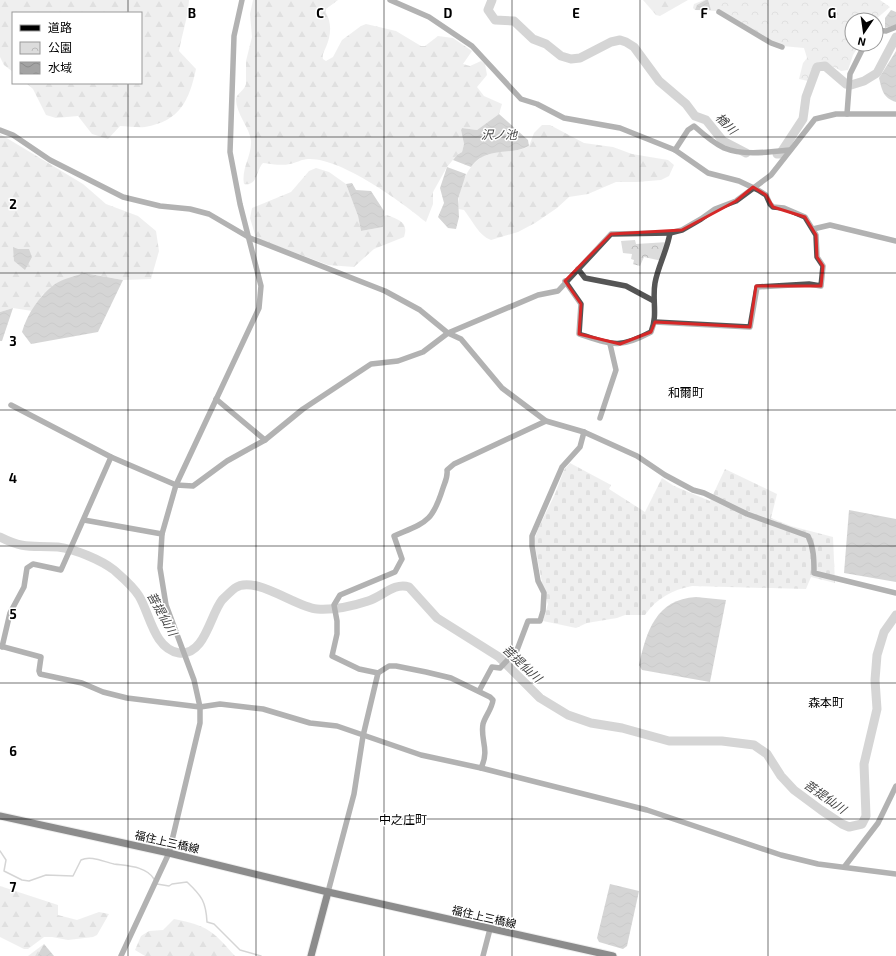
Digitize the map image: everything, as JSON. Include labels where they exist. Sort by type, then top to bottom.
[{"type":"main road","name":"福住上三橋線","points":[[0,816],[169,853],[328,892],[613,956]]},
{"type":"main road","points":[[311,956],[328,892]]},
{"type":"street","points":[[121,956],[169,853],[200,723],[200,707],[194,680],[166,605],[160,568],[162,534],[176,485],[259,308],[261,286],[250,238],[240,204],[230,152],[234,36],[242,0]]},
{"type":"street","points":[[390,0],[429,17],[472,46],[521,99],[537,104],[564,118],[620,128],[675,150],[708,173],[738,181],[766,195],[773,207],[784,208],[805,216],[813,228],[816,235],[817,257],[823,266],[821,286],[809,284],[757,287],[750,328],[655,322]]},
{"type":"street","points":[[719,12],[771,43],[782,47]]},
{"type":"street","points":[[884,31],[896,27]]},
{"type":"street","points":[[847,114],[850,74],[861,52]]},
{"type":"street","points":[[11,405],[111,457],[176,485],[193,486],[227,461],[265,440],[303,409],[371,364],[398,361],[423,352],[448,332],[538,295],[558,291],[565,281],[611,234],[670,232],[682,230],[715,209],[736,200],[771,175],[816,119],[825,115],[896,114]]},
{"type":"street","points":[[675,150],[688,130],[694,126],[711,140],[726,148],[751,152],[790,150]]},
{"type":"street","points":[[0,130],[13,135],[50,160],[123,197],[160,206],[190,209],[209,214],[250,238],[385,291],[420,310],[448,332],[461,338],[502,388],[546,421],[584,432],[637,456],[665,475],[693,490],[704,493],[747,514],[808,536],[812,544],[814,555],[814,573],[896,593]]},
{"type":"street","points":[[813,228],[830,225],[896,241]]},
{"type":"street","points":[[565,281],[581,304],[579,334],[610,344],[620,344],[635,340],[651,332],[655,322],[656,312],[654,301],[656,282],[667,250],[670,232]]},
{"type":"street","points":[[578,269],[585,278],[626,286],[654,301]]},
{"type":"street","points":[[600,418],[616,370],[610,344]]},
{"type":"street","points":[[216,399],[265,440]]},
{"type":"street","points":[[378,673],[360,669],[332,656],[337,634],[337,621],[334,605],[340,595],[395,572],[402,559],[394,536],[428,521],[439,502],[448,477],[447,470],[454,464],[546,421]]},
{"type":"street","points":[[479,691],[492,667],[500,668],[514,655],[528,621],[540,621],[543,611],[544,593],[538,581],[532,546],[532,536],[562,467],[580,447],[584,432]]},
{"type":"street","points":[[111,457],[61,570],[33,564],[27,568],[24,587],[10,613],[1,646],[41,657],[39,672],[42,675],[82,683],[103,692],[127,698],[200,707],[220,704],[263,710],[310,723],[337,726],[359,732],[363,736],[421,755],[481,768],[647,810],[781,855],[818,864],[844,866],[896,874]]},
{"type":"street","points":[[84,520],[162,534]]},
{"type":"street","points":[[328,892],[354,794],[363,736],[378,673],[389,666],[396,666],[451,678],[479,691],[493,700],[484,724],[486,754],[481,768]]},
{"type":"street","points":[[844,866],[856,854],[878,823],[896,786]]},
{"type":"street","points":[[483,956],[490,929]]},
{"type":"highlighted area","points":[[753,187],[766,195],[773,207],[805,217],[816,235],[817,257],[823,266],[821,286],[756,286],[750,327],[655,322],[651,332],[620,344],[579,334],[581,304],[565,281],[611,234],[682,230],[736,201]]},
{"type":"green space","points":[[0,0],[189,0],[179,51],[196,69],[186,100],[181,108],[167,120],[145,127],[120,126],[108,139],[92,134],[78,116],[56,118],[46,115],[33,89],[27,84],[142,84],[142,12],[12,12],[12,71],[4,65],[0,57]]},
{"type":"green space","points":[[253,0],[338,0],[326,9],[330,30],[328,43],[323,53],[323,59],[326,61],[333,57],[342,40],[366,24],[396,31],[421,46],[425,46],[438,36],[453,38],[472,51],[463,64],[470,66],[481,61],[485,64],[487,75],[477,87],[484,96],[502,104],[499,114],[477,130],[462,128],[461,130],[464,144],[462,152],[457,155],[447,167],[433,192],[433,204],[426,222],[402,203],[370,182],[337,165],[321,160],[306,159],[283,165],[263,163],[252,183],[244,184],[243,178],[250,152],[251,141],[238,110],[236,99],[246,84],[246,61],[252,37],[250,14]]},
{"type":"green space","points":[[643,0],[688,0],[660,16],[656,15]]},
{"type":"green space","points":[[704,0],[880,0],[890,7],[884,12],[844,12],[844,52],[855,52],[848,70],[841,71],[825,62],[813,67],[808,81],[799,79],[803,63],[807,58],[804,48],[782,46],[768,40],[717,11],[695,10],[693,8],[694,4]]},
{"type":"green space","points":[[542,125],[550,125],[584,143],[613,147],[632,154],[668,160],[674,165],[669,176],[661,180],[616,182],[588,194],[569,197],[557,208],[535,223],[518,232],[491,240],[479,231],[464,210],[458,209],[460,191],[466,174],[477,160],[485,155],[493,152],[516,150],[529,146],[534,133]]},
{"type":"green space","points":[[0,134],[83,184],[106,204],[138,216],[156,231],[159,251],[151,279],[123,280],[84,273],[43,294],[32,311],[13,308],[0,312]]},
{"type":"green space","points":[[316,168],[329,172],[346,184],[358,216],[361,231],[383,227],[384,216],[387,215],[402,222],[405,228],[404,237],[374,249],[354,267],[328,265],[256,238],[250,218],[252,208],[291,192],[309,171]]},
{"type":"green space","points":[[635,240],[636,244],[668,242],[662,261],[644,257],[640,266],[633,264],[634,260],[631,259],[632,254],[623,253],[621,241]]},
{"type":"green space","points":[[570,463],[611,485],[609,489],[645,512],[662,478],[674,486],[710,501],[725,469],[777,494],[771,518],[791,526],[833,537],[835,583],[811,577],[806,589],[692,586],[672,592],[660,599],[645,615],[625,615],[617,618],[587,623],[576,628],[543,621],[548,604],[544,593],[534,541],[564,470]]},
{"type":"green space","points":[[0,886],[58,905],[58,915],[77,920],[99,912],[109,914],[97,935],[93,937],[68,940],[44,937],[28,949],[24,949],[0,937]]},
{"type":"green space","points":[[174,919],[195,924],[209,930],[221,940],[235,956],[145,956],[135,950],[141,936],[149,931],[163,930]]},
{"type":"green space","points":[[44,944],[37,956],[28,956]]},
{"type":"water","points":[[708,0],[711,10],[695,10],[697,5]]},
{"type":"water","points":[[891,10],[896,12],[896,25],[885,28],[885,18]]},
{"type":"water","points":[[896,51],[896,102],[886,96],[882,90],[879,78]]},
{"type":"water","name":"沢ノ池","points":[[499,114],[528,140],[529,146],[514,151],[498,152],[484,156],[477,160],[471,167],[453,160],[462,152],[464,144],[461,130],[462,128],[477,130]]},
{"type":"water","points":[[447,167],[466,174],[458,199],[459,217],[456,229],[448,228],[438,217],[444,203],[440,188]]},
{"type":"water","points":[[352,183],[356,190],[371,191],[384,211],[383,227],[361,231],[358,216],[346,184]]},
{"type":"water","points":[[13,247],[18,249],[29,249],[32,257],[25,270],[14,261]]},
{"type":"water","points":[[84,273],[123,280],[98,332],[31,344],[22,332],[27,318],[39,299],[55,284]]},
{"type":"water","points":[[13,308],[2,341],[0,341],[0,312]]},
{"type":"water","points":[[849,510],[896,519],[896,582],[844,573]]},
{"type":"water","points":[[696,597],[726,600],[710,682],[642,670],[639,665],[645,641],[655,619],[671,604],[682,599]]},
{"type":"water","points":[[610,884],[639,891],[627,946],[623,949],[599,942],[597,938]]},
{"type":"water","points":[[44,944],[54,956],[37,956]]},
{"type":"waterway","name":"楢川","points":[[492,0],[488,10],[495,20],[514,21],[533,39],[546,44],[561,56],[571,59],[580,58],[611,42],[620,40],[626,42],[634,47],[659,81],[686,104],[695,116],[706,120],[723,141],[746,153]]},
{"type":"waterway","name":"楢川","points":[[777,154],[780,154],[803,119],[806,97],[817,67],[825,66],[846,84],[851,85],[864,81],[877,73],[896,37]]},
{"type":"waterway","name":"菩提仙川","points":[[0,537],[16,544],[58,547],[72,550],[109,566],[137,592],[158,638],[164,645],[179,653],[188,652],[201,642],[222,600],[235,588],[243,585],[253,585],[264,588],[298,603],[317,609],[336,608],[356,604],[373,599],[393,588],[404,586],[409,587],[437,618],[499,657],[540,698],[568,715],[591,723],[622,728],[669,741],[722,741],[754,745],[767,754],[781,776],[794,790],[821,810],[849,827],[862,824],[866,816],[864,764],[877,709],[875,680],[877,655],[884,632],[896,615]]},
{"type":"waterway","points":[[0,851],[6,860],[4,871],[22,880],[29,881],[46,875],[73,876],[81,860],[89,858],[141,869],[146,871],[154,879]]},
{"type":"waterway","points":[[157,884],[169,886],[172,884],[187,882],[200,896],[206,909],[207,922],[214,924],[240,950],[261,956]]},
{"type":"district","name":"和爾町","points":[[686,393]]},
{"type":"district","name":"森本町","points":[[826,703]]},
{"type":"district","name":"中之庄町","points":[[403,820]]}]
